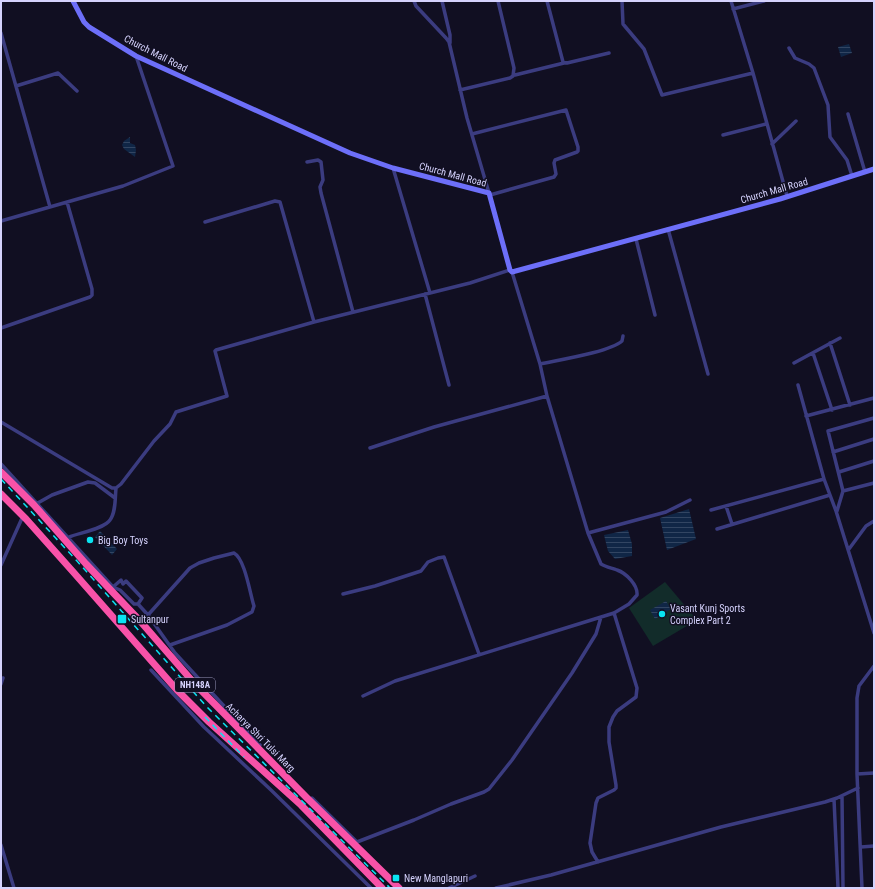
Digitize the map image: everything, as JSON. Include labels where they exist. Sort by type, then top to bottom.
[{"type":"highway","name":"Acharya Shri Tulsi Marg","points":[[1,472],[36,504],[86,564],[141,622],[194,684],[399,888]]},
{"type":"highway","name":"NH148A","points":[[1,494],[75,574],[177,690],[209,722],[301,805],[382,888]]},
{"type":"highway","points":[[75,574],[86,564]]},
{"type":"street","name":"Church Mall Road","points":[[73,1],[82,18],[89,27],[136,56],[350,153],[393,168],[489,194],[511,271],[636,239],[787,196],[874,169]]},
{"type":"street","points":[[414,1],[416,6],[446,38],[450,45]]},
{"type":"street","points":[[442,1],[460,90],[472,134],[489,194],[554,176],[556,174],[554,163],[555,160],[578,151],[566,110],[472,134]]},
{"type":"street","points":[[460,90],[513,76],[514,68],[498,1]]},
{"type":"street","points":[[547,1],[564,63]]},
{"type":"street","points":[[622,1],[623,24],[644,49],[662,95],[753,73]]},
{"type":"street","points":[[731,1],[753,73],[787,196]]},
{"type":"street","points":[[733,8],[764,1]]},
{"type":"street","points":[[1,33],[50,207]]},
{"type":"street","points":[[789,48],[796,58],[809,64],[816,72],[828,105],[830,137],[847,160],[852,176]]},
{"type":"street","points":[[515,75],[609,53]]},
{"type":"street","points":[[1,221],[123,186],[173,166],[136,56]]},
{"type":"street","points":[[16,86],[58,73],[77,90]]},
{"type":"street","points":[[848,114],[865,172]]},
{"type":"street","points":[[772,144],[796,121]]},
{"type":"street","points":[[723,135],[766,124]]},
{"type":"street","points":[[307,162],[318,160],[321,162],[324,180],[320,187],[321,193],[353,312]]},
{"type":"street","points":[[393,168],[430,293]]},
{"type":"street","points":[[205,222],[276,201],[280,202],[314,322]]},
{"type":"street","points":[[1,328],[92,295],[92,289],[67,202]]},
{"type":"street","points":[[668,230],[708,374]]},
{"type":"street","points":[[636,239],[655,315]]},
{"type":"street","points":[[69,537],[99,527],[108,522],[112,516],[116,488],[121,484],[154,441],[170,424],[176,412],[227,396],[215,350],[314,322],[470,283],[511,271],[540,364],[547,396],[588,533],[602,564],[626,575],[637,589],[637,595],[632,601],[614,613],[388,683],[363,696]]},
{"type":"street","points":[[426,294],[449,385]]},
{"type":"street","points":[[540,364],[590,354],[622,342],[623,336]]},
{"type":"street","points":[[794,363],[840,338]]},
{"type":"street","points":[[830,343],[850,405]]},
{"type":"street","points":[[813,353],[832,410]]},
{"type":"street","points":[[798,385],[824,479],[836,511],[873,625],[874,633]]},
{"type":"street","points":[[370,448],[434,427],[547,396]]},
{"type":"street","points":[[806,416],[874,398]]},
{"type":"street","points":[[836,511],[843,491],[828,430],[874,418]]},
{"type":"street","points":[[1,422],[112,488],[116,488]]},
{"type":"street","points":[[833,452],[874,439]]},
{"type":"street","points":[[839,472],[874,461]]},
{"type":"street","points":[[1,464],[113,587],[120,590],[134,604],[138,604],[148,614],[170,645],[200,681],[289,776],[344,828],[403,888]]},
{"type":"street","points":[[711,510],[824,479]]},
{"type":"street","points":[[36,504],[52,495],[88,482],[95,483],[115,498]]},
{"type":"street","points":[[843,491],[874,483]]},
{"type":"street","points":[[717,529],[830,495]]},
{"type":"street","points":[[588,533],[666,512],[690,500]]},
{"type":"street","points":[[726,506],[732,524]]},
{"type":"street","points":[[1,565],[22,516]]},
{"type":"street","points":[[848,549],[866,526],[874,521]]},
{"type":"street","points":[[148,614],[192,566],[227,554],[234,553],[238,557],[244,570],[254,606],[252,612],[227,625],[170,645]]},
{"type":"street","points":[[344,594],[375,586],[421,571],[428,562],[444,557],[479,654]]},
{"type":"street","points":[[113,587],[121,580],[123,584],[126,581],[142,598],[138,604]]},
{"type":"street","points":[[598,862],[592,852],[590,843],[596,803],[598,798],[614,790],[616,785],[609,742],[609,727],[615,714],[622,707],[635,699],[637,694],[637,688],[614,613]]},
{"type":"street","points":[[357,842],[489,789],[512,760],[572,673],[596,634],[601,617]]},
{"type":"street","points":[[862,888],[857,774],[856,707],[857,690],[861,681],[874,666]]},
{"type":"street","points":[[151,670],[204,727],[371,888]]},
{"type":"street","points":[[1,684],[3,678]]},
{"type":"street","points":[[857,774],[874,773]]},
{"type":"street","points":[[496,888],[598,862],[721,827],[834,799],[858,788]]},
{"type":"street","points":[[842,796],[843,888]]},
{"type":"street","points":[[834,799],[838,888]]},
{"type":"street","points":[[1,846],[14,888]]},
{"type":"street","points":[[861,847],[874,846]]},
{"type":"street","points":[[449,888],[475,876]]},
{"type":"green space","name":"Vasant Kunj Sports Complex Part 2","points":[[665,582],[697,620],[653,646],[629,608]]},
{"type":"water","points":[[849,44],[852,53],[841,57],[838,47]]},
{"type":"water","points":[[130,137],[130,143],[135,145],[135,157],[124,149],[122,145],[124,141]]},
{"type":"water","points":[[689,509],[696,539],[667,550],[660,518]]},
{"type":"water","points":[[628,530],[632,544],[632,556],[615,559],[608,551],[604,535]]},
{"type":"water","points":[[100,531],[117,549],[112,555],[95,537]]},
{"type":"water","points":[[666,601],[671,609],[655,619],[650,610]]},
{"type":"railway","points":[[1,479],[77,561],[206,706],[390,888]]},
{"type":"railway","points":[[205,717],[244,757]]},
{"type":"place","name":"Big Boy Toys","points":[[90,540]]},
{"type":"place","name":"Vasant Kunj Sports Complex Part 2","points":[[662,614]]},
{"type":"place","name":"Sultanpur","points":[[122,619]]},
{"type":"place","name":"New Manglapuri","points":[[396,878]]}]
